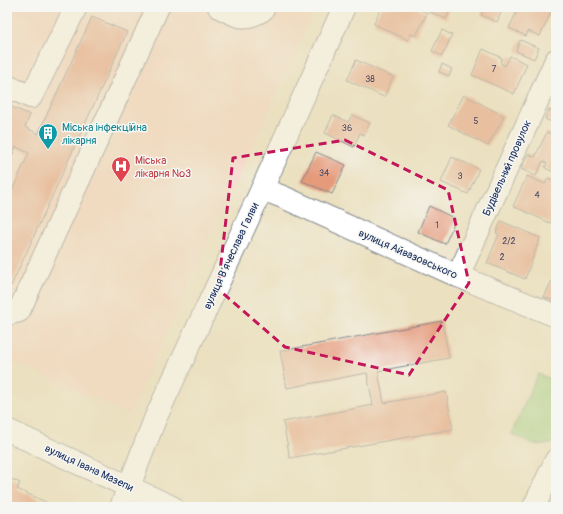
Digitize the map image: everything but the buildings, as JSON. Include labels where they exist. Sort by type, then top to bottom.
[{"type":"street","points":[[7,86],[30,97],[76,7]]},
{"type":"street","points":[[7,314],[19,311],[158,7]]},
{"type":"street","points":[[219,7],[238,16],[249,17],[263,10],[264,7]]},
{"type":"street","name":"вулиця Вʼячеслава Галви","points":[[121,507],[155,419],[262,189],[344,7]]},
{"type":"street","name":"Будівельний провулок","points":[[458,276],[556,60]]},
{"type":"street","name":"вулиця Айвазовського","points":[[262,189],[283,197],[458,276],[556,316]]},
{"type":"street","name":"вулиця Івана Мазепи","points":[[7,430],[172,507]]},
{"type":"street","points":[[534,507],[556,460]]},
{"type":"highlighted area","points":[[345,140],[448,190],[469,283],[409,375],[285,347],[218,289],[233,158]]},
{"type":"shaded area","name":"Міська лікарня №3","points":[[7,7],[316,7],[129,414],[7,359]]},
{"type":"green space","points":[[538,374],[556,381],[556,441],[544,445],[534,444],[511,434]]},
{"type":"place","name":"Міська інфекційна лікарня","points":[[48,150]]},
{"type":"place","name":"Міська лікарня №3","points":[[121,183]]}]
